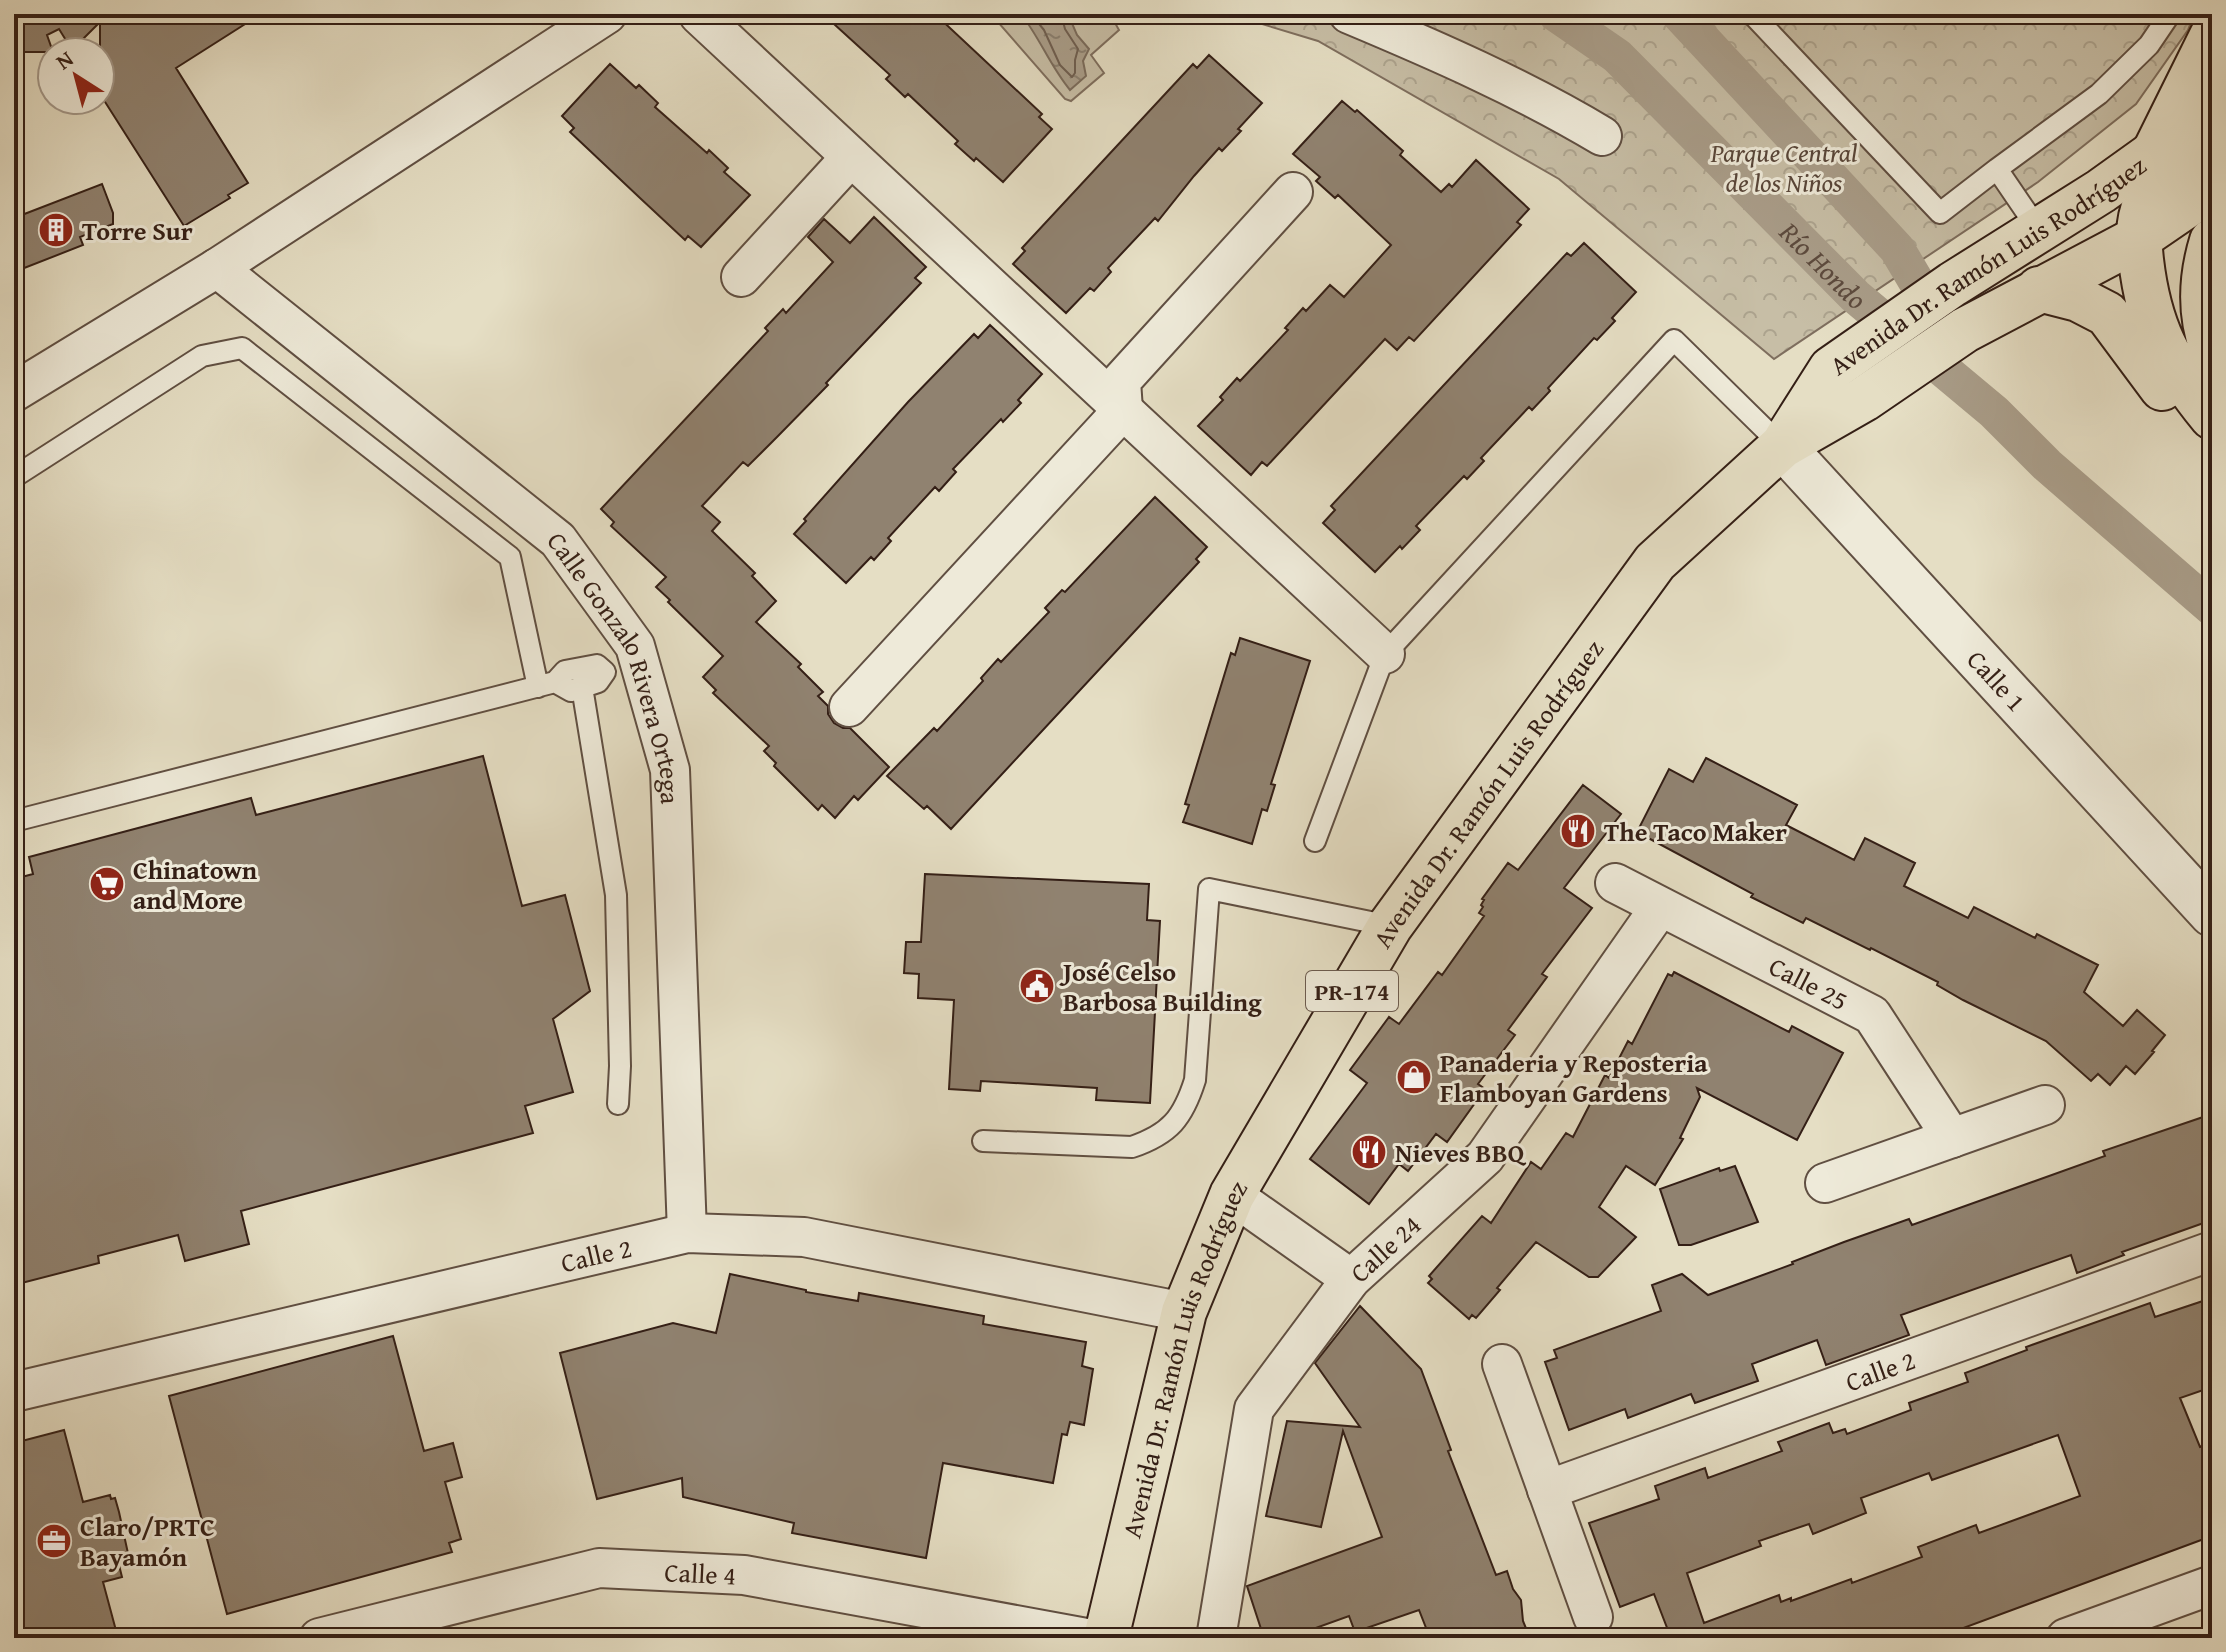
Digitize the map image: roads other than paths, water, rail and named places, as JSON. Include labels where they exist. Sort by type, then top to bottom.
[{"type":"main road","points":[[2154,153],[2212,36]]},
{"type":"main road","name":"Avenida Dr. Ramón Luis Rodríguez","points":[[1782,446],[1831,369],[2154,153],[2212,102]]},
{"type":"main road","points":[[2212,148],[2145,205],[2140,216],[2139,238],[2150,314],[2165,351],[2212,417]]},
{"type":"main road","name":"Avenida Dr. Ramón Luis Rodríguez","points":[[1106,1638],[1184,1312],[1232,1195],[1390,926],[1655,562],[1782,446],[1864,399],[1965,330],[2139,238],[2212,188]]},
{"type":"main road","points":[[2212,241],[2202,295],[2206,331],[2212,348]]},
{"type":"main road","points":[[2039,289],[2078,299],[2107,314],[2187,419],[2212,444]]},
{"type":"street","points":[[14,392],[217,268],[607,14]]},
{"type":"street","points":[[1349,14],[1492,78],[1602,136]]},
{"type":"street","points":[[699,15],[1385,654]]},
{"type":"street","points":[[741,277],[851,157]]},
{"type":"street","points":[[849,707],[1123,410],[1121,381],[1293,192]]},
{"type":"street","name":"Calle Gonzalo Rivera Ortega","points":[[217,268],[558,540],[635,646],[622,665],[670,770],[687,1233]]},
{"type":"street","name":"Calle 1","points":[[1782,446],[2212,914]]},
{"type":"street","name":"Calle 25","points":[[1615,883],[1872,1015],[1952,1138]]},
{"type":"street","name":"Calle 24","points":[[1216,1638],[1254,1409],[1351,1279],[1485,1157],[1660,907]]},
{"type":"street","points":[[1825,1183],[2045,1105]]},
{"type":"street","points":[[1232,1195],[1351,1279]]},
{"type":"street","name":"Calle 2","points":[[14,1392],[687,1233],[804,1237],[1184,1312]]},
{"type":"street","name":"Calle 2","points":[[1547,1490],[2212,1251]]},
{"type":"street","points":[[1502,1364],[1593,1617]]},
{"type":"street","name":"Calle 4","points":[[319,1638],[599,1568],[744,1575],[1086,1638]]},
{"type":"street","points":[[2066,1638],[2212,1585]]},
{"type":"lane","points":[[1752,14],[1940,213],[2099,94],[2149,45],[2170,14]]},
{"type":"lane","points":[[1997,169],[2030,238]]},
{"type":"lane","points":[[1315,841],[1385,654],[1674,340],[1782,446]]},
{"type":"lane","points":[[14,477],[202,356],[242,348],[510,557],[546,684]]},
{"type":"lane","points":[[14,821],[546,684],[565,671],[597,665],[622,665]]},
{"type":"lane","points":[[546,684],[571,691],[598,682],[622,665]]},
{"type":"lane","points":[[582,687],[616,895],[618,1104]]},
{"type":"lane","points":[[983,1141],[1132,1147],[1155,1139],[1177,1121],[1189,1100],[1195,1080],[1209,889],[1390,926]]},
{"type":"water","points":[[1021,14],[1068,14],[1077,35],[1089,49],[1083,61],[1086,76],[1070,90],[1034,33]]},
{"type":"waterway","name":"Río Hondo","points":[[1556,14],[1617,56],[1855,296],[1994,412],[2047,465],[2212,608]]},
{"type":"waterway","name":"Río Hondo","points":[[1679,14],[1897,249],[1942,325]]},
{"type":"place","name":"Torre Sur","points":[[56,230]]},
{"type":"place","name":"The Taco Maker","points":[[1578,831]]},
{"type":"place","name":"Chinatown and More","points":[[107,884]]},
{"type":"place","name":"José Celso Barbosa Building","points":[[1037,986]]},
{"type":"place","name":"Panaderia y Reposteria Flamboyan Gardens","points":[[1414,1077]]},
{"type":"place","name":"Nieves BBQ","points":[[1369,1152]]},
{"type":"place","name":"Claro/PRTC Bayamón","points":[[54,1541]]},
{"type":"park label","name":"Parque Central de los Niños","points":[[1784,167]]}]
